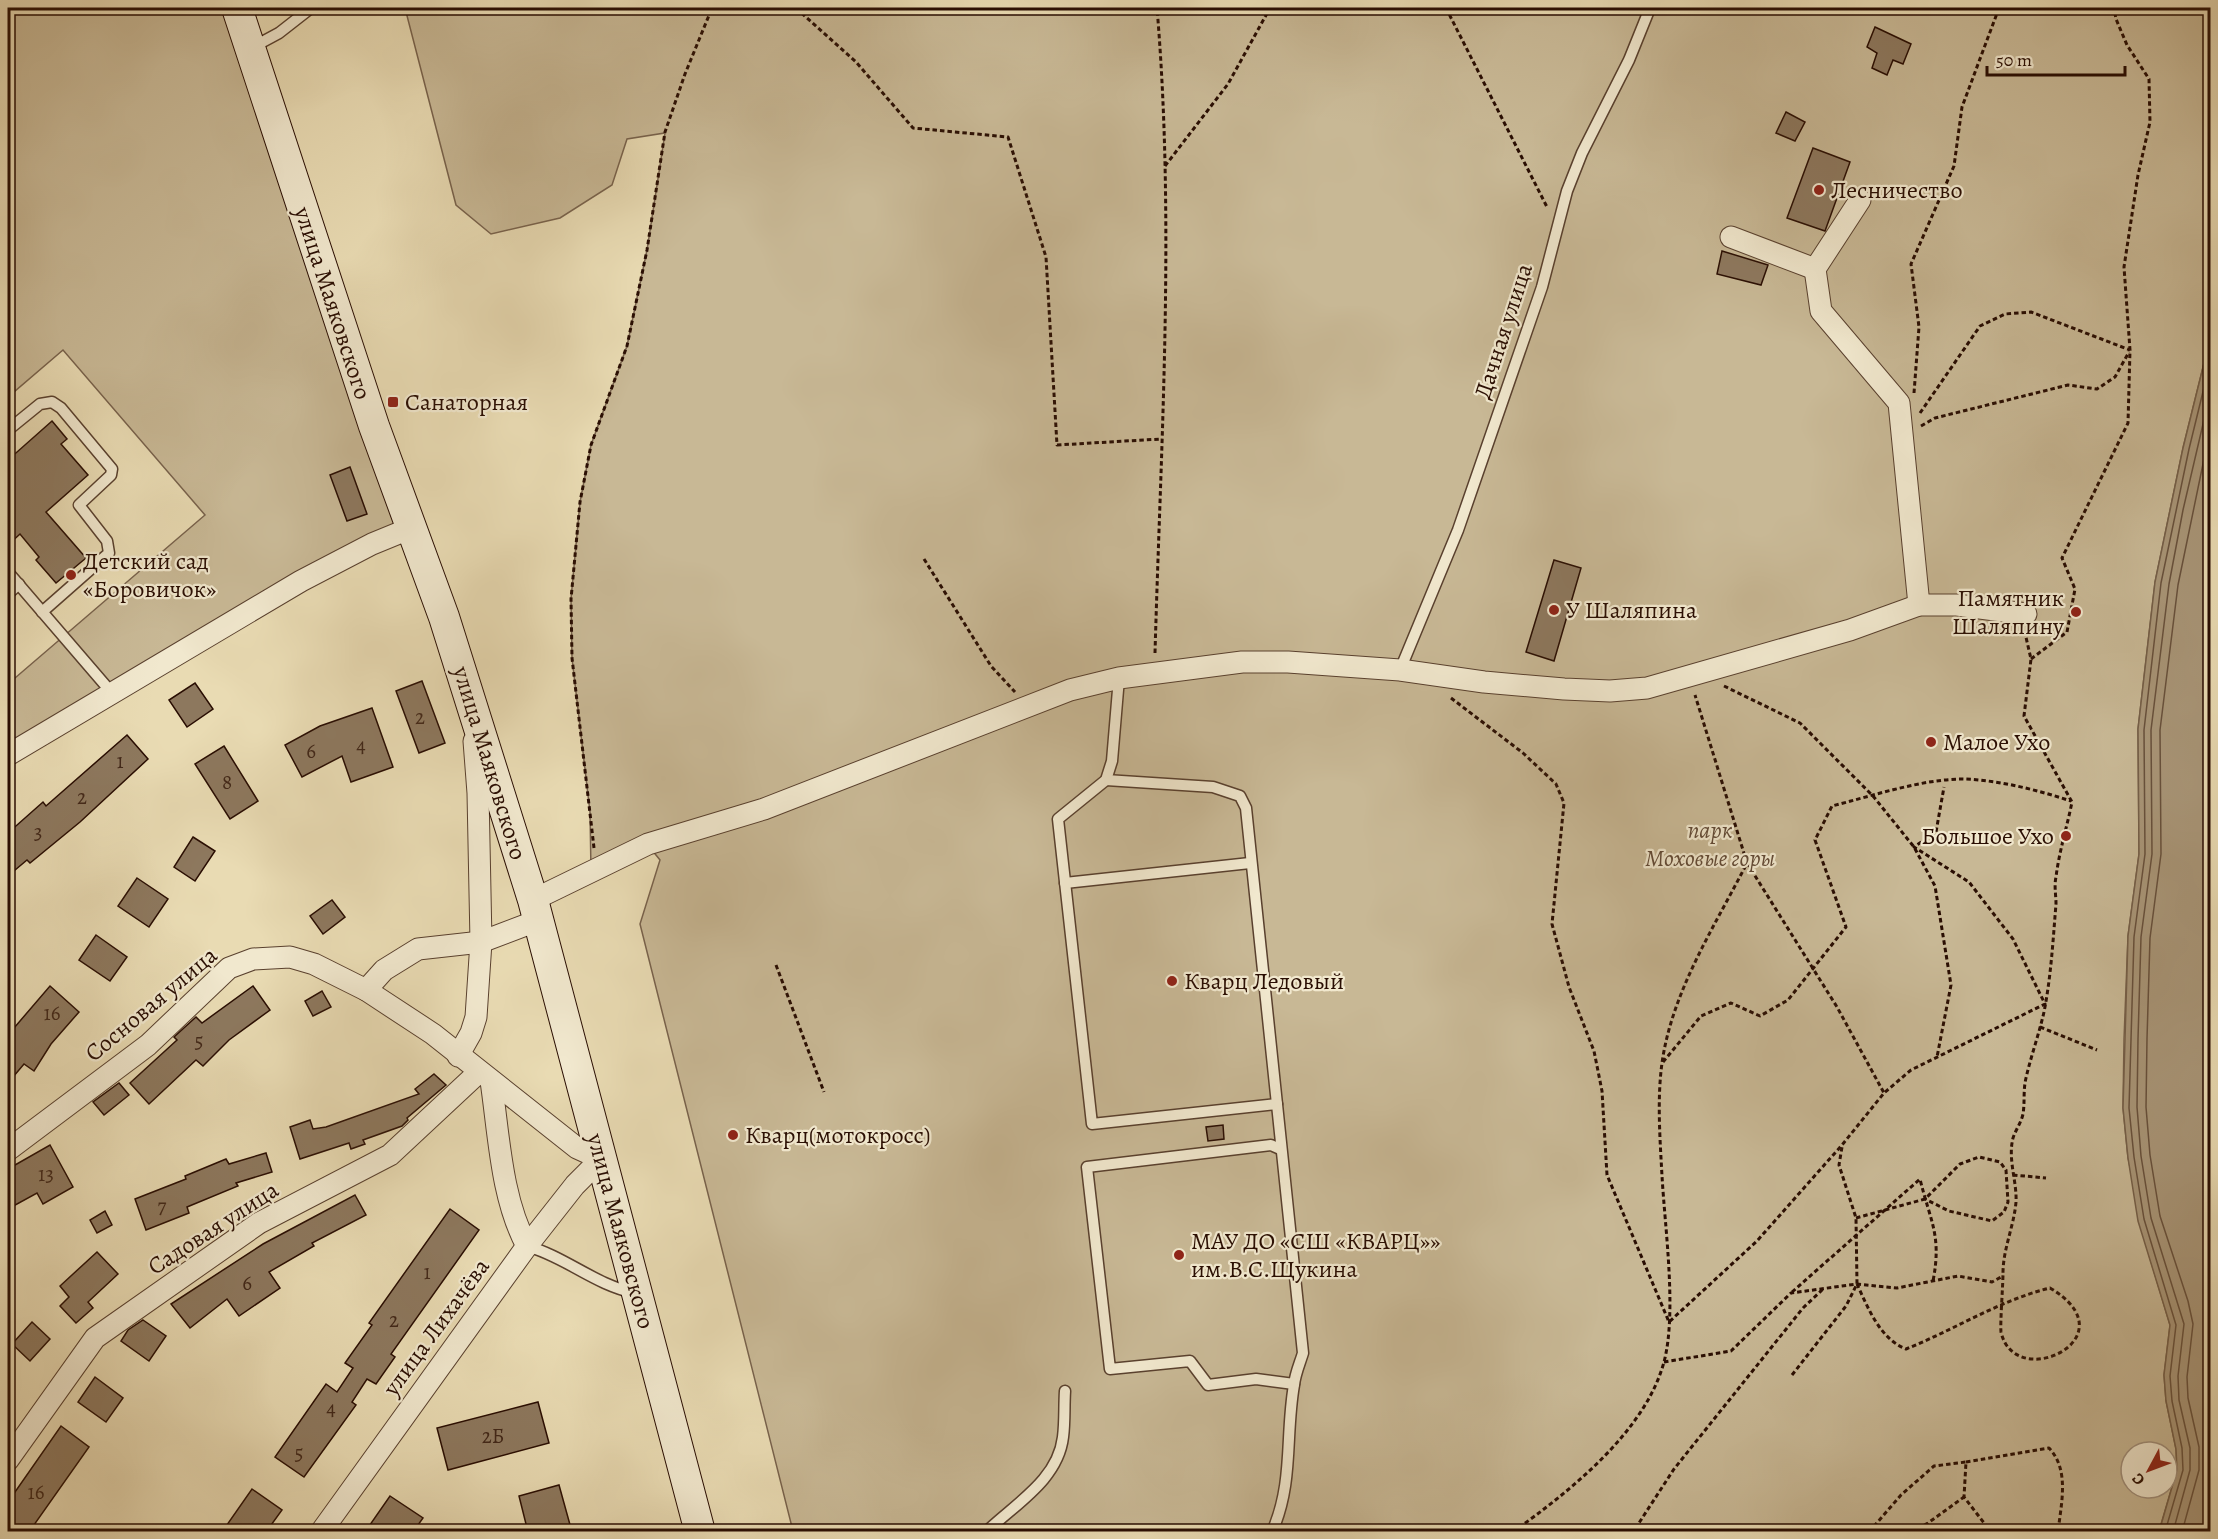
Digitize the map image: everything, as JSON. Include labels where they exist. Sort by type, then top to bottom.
[{"type":"main road","name":"улица Маяковского","points":[[237,8],[324,280],[471,701],[536,910],[700,1532]]},
{"type":"street","points":[[1860,200],[1815,270],[1821,311],[1899,403],[1919,605]]},
{"type":"street","points":[[1731,237],[1815,270]]},
{"type":"street","points":[[8,755],[301,581],[372,544],[411,528]]},
{"type":"street","points":[[366,990],[384,970],[418,949],[481,942],[536,910],[591,871],[648,844],[764,809],[1070,690],[1119,678],[1242,662],[1288,662],[1400,670],[1484,682],[1610,691],[1647,688],[1850,630],[1919,605],[1957,605],[2026,614]]},
{"type":"street","points":[[458,1056],[471,1033],[476,1017],[481,942],[478,793],[471,701]]},
{"type":"street","name":"Сосновая улица","points":[[8,1150],[148,1045],[229,968],[253,959],[290,957],[315,964],[366,990],[433,1034],[577,1148],[601,1159]]},
{"type":"street","points":[[485,1077],[517,1228],[527,1246]]},
{"type":"street","name":"Садовая улица","points":[[8,1460],[95,1338],[259,1223],[390,1155],[485,1077]]},
{"type":"street","name":"улица Лихачёва","points":[[321,1532],[527,1246],[575,1185],[601,1159]]},
{"type":"lane","points":[[250,49],[279,33],[311,8]]},
{"type":"lane","name":"Дачная улица","points":[[1400,670],[1458,530],[1542,287],[1567,191],[1582,153],[1629,60],[1650,8]]},
{"type":"lane","points":[[8,430],[40,404],[52,402],[62,408],[112,469],[111,475],[79,505],[107,541],[109,553],[42,612]]},
{"type":"lane","points":[[8,572],[112,693]]},
{"type":"lane","points":[[8,594],[19,584]]},
{"type":"lane","points":[[1119,678],[1112,761],[1106,780],[1058,819],[1092,1124],[1277,1104]]},
{"type":"lane","points":[[1106,780],[1213,787],[1240,796],[1246,808],[1303,1353],[1294,1384],[1288,1473],[1279,1516],[1272,1532]]},
{"type":"lane","points":[[1065,884],[1250,863]]},
{"type":"lane","points":[[1280,1149],[1271,1145],[1087,1167],[1110,1369],[1190,1361],[1208,1385],[1256,1379],[1294,1384]]},
{"type":"lane","points":[[527,1246],[552,1253],[615,1289],[638,1294]]},
{"type":"lane","points":[[986,1532],[1035,1488],[1056,1462],[1063,1439],[1065,1391]]},
{"type":"path","points":[[591,871],[594,846],[572,658],[571,599],[580,502],[591,445],[627,346],[647,250],[665,132],[685,74],[712,8]]},
{"type":"path","points":[[796,8],[856,62],[913,128],[1008,137],[1046,257],[1057,445],[1161,439]]},
{"type":"path","points":[[1154,673],[1165,315],[1164,84],[1157,8]]},
{"type":"path","points":[[1164,168],[1228,84],[1270,8]]},
{"type":"path","points":[[1446,8],[1557,228]]},
{"type":"path","points":[[1913,397],[1919,327],[1911,264],[1954,166],[1962,107],[1998,8]]},
{"type":"path","points":[[2031,658],[2067,632],[2075,589],[2062,558],[2128,423],[2130,350],[2124,267],[2138,175],[2150,122],[2149,79],[2127,45],[2116,19],[2115,8]]},
{"type":"path","points":[[1903,438],[1980,326],[2005,314],[2031,312],[2130,350]]},
{"type":"path","points":[[1903,438],[1935,418],[2068,386],[2097,389],[2115,377],[2130,350]]},
{"type":"path","points":[[924,559],[991,666],[1028,707]]},
{"type":"path","points":[[1842,1145],[1839,1166],[1856,1218],[1857,1284],[1877,1322],[1893,1344],[1906,1349],[1988,1311],[1999,1307],[2010,1302],[2031,1293],[2050,1288],[2066,1298],[2077,1312],[2079,1327],[2074,1342],[2058,1356],[2024,1358],[2011,1348],[2001,1332],[2003,1316],[2003,1306],[2004,1296],[2003,1276],[2016,1201],[2012,1140],[2022,1116],[2025,1080],[2045,1004],[2056,901],[2055,879],[2072,802],[2024,717],[2031,658],[2024,627],[2026,614]]},
{"type":"path","points":[[1692,675],[1752,698],[1800,723],[1873,796],[1914,847],[1935,886],[1951,985],[1937,1057]]},
{"type":"path","points":[[1692,675],[1747,863],[1812,968],[1884,1093]]},
{"type":"path","points":[[1447,695],[1523,753],[1556,784],[1564,803],[1552,924],[1569,987],[1593,1051],[1598,1071],[1602,1091],[1607,1175],[1670,1323]]},
{"type":"path","points":[[1662,1063],[1701,1016],[1731,1003],[1760,1016],[1788,1000],[1846,927],[1815,840],[1832,806],[1914,786],[1962,779],[2034,789],[2072,802]]},
{"type":"path","points":[[1914,847],[1936,832],[1944,786]]},
{"type":"path","points":[[1914,847],[1969,882],[2013,939],[2045,1004]]},
{"type":"path","points":[[1513,1532],[1553,1503],[1619,1440],[1649,1400],[1664,1362],[1670,1323],[1660,1140],[1662,1063],[1676,1004],[1747,863]]},
{"type":"path","points":[[776,965],[824,1092]]},
{"type":"path","points":[[1670,1323],[1757,1241],[1842,1145],[1884,1093],[1911,1070],[2045,1004]]},
{"type":"path","points":[[2040,1027],[2097,1050]]},
{"type":"path","points":[[1856,1218],[1925,1199],[1960,1164],[1979,1157],[2000,1162],[2007,1170],[2008,1202],[2004,1212],[1992,1221],[1949,1211],[1925,1199]]},
{"type":"path","points":[[2013,1175],[2046,1178]]},
{"type":"path","points":[[1664,1362],[1731,1351],[1791,1293],[1920,1179],[1934,1222],[1939,1254],[1933,1281]]},
{"type":"path","points":[[1791,1293],[1857,1284],[1897,1288],[1958,1276],[1992,1282],[2003,1276]]},
{"type":"path","points":[[1792,1375],[1846,1306],[1857,1284]]},
{"type":"path","points":[[1628,1532],[1637,1526],[1674,1469],[1803,1308],[1823,1288]]},
{"type":"path","points":[[1869,1532],[1901,1495],[1934,1466],[2049,1448],[2059,1458],[2063,1486],[2058,1532]]},
{"type":"path","points":[[1966,1462],[1964,1497],[1991,1532]]},
{"type":"path","points":[[1911,1532],[1928,1523],[1964,1497]]},
{"type":"green space","points":[[8,8],[237,8],[411,528],[8,755],[8,684],[205,515],[63,350],[8,397]]},
{"type":"green space","name":"парк Моховые горы","points":[[405,8],[2210,8],[2210,339],[2183,448],[2155,582],[2138,729],[2139,854],[2128,936],[2124,1039],[2123,1108],[2128,1158],[2149,1255],[2170,1325],[2164,1375],[2166,1401],[2174,1440],[2119,1440],[2119,1500],[2168,1500],[2159,1531],[793,1531],[640,924],[660,860],[647,844],[591,871],[590,812],[572,658],[571,599],[580,502],[591,445],[627,346],[647,250],[665,133],[627,139],[612,185],[560,218],[491,234],[456,205]]},
{"type":"water","points":[[2210,339],[2210,1531],[2159,1532],[2168,1500],[2179,1500],[2179,1440],[2174,1440],[2166,1401],[2164,1375],[2170,1325],[2138,1221],[2123,1108],[2128,936],[2139,854],[2138,729],[2155,582],[2183,448]]},
{"type":"building","points":[[1875,27],[1911,44],[1903,64],[1893,60],[1887,75],[1872,68],[1877,53],[1867,47]]},
{"type":"building","points":[[1786,112],[1805,122],[1795,141],[1776,133]]},
{"type":"building","name":"Лесничество","points":[[1813,148],[1850,162],[1825,231],[1787,218]]},
{"type":"building","points":[[1722,251],[1768,265],[1761,285],[1717,274]]},
{"type":"building","points":[[52,421],[67,439],[61,444],[88,475],[46,512],[86,558],[56,583],[36,560],[39,557],[20,534],[8,545],[8,460]]},
{"type":"building","points":[[350,467],[367,514],[347,521],[330,475]]},
{"type":"building","name":"У Шаляпина","points":[[1554,560],[1581,568],[1554,661],[1526,652]]},
{"type":"building","points":[[422,681],[445,743],[419,753],[396,691]]},
{"type":"building","points":[[195,683],[213,709],[187,727],[169,700]]},
{"type":"building","points":[[372,708],[393,767],[351,782],[342,756],[302,777],[285,745],[320,726]]},
{"type":"building","points":[[127,735],[148,759],[80,822],[30,863],[27,860],[8,876],[8,833],[43,802],[46,806]]},
{"type":"building","points":[[224,746],[258,801],[230,819],[195,764]]},
{"type":"building","points":[[193,837],[215,851],[195,881],[174,867]]},
{"type":"building","points":[[137,878],[168,899],[149,927],[118,906]]},
{"type":"building","points":[[332,900],[345,917],[323,934],[310,916]]},
{"type":"building","points":[[96,935],[127,957],[110,981],[79,960]]},
{"type":"building","points":[[50,986],[79,1012],[51,1044],[34,1071],[24,1064],[8,1083],[8,1035]]},
{"type":"building","points":[[253,986],[270,1010],[229,1040],[203,1066],[196,1060],[149,1104],[130,1083],[177,1040],[174,1037],[196,1017],[202,1023]]},
{"type":"building","points":[[322,991],[331,1007],[313,1016],[305,1001]]},
{"type":"building","points":[[434,1074],[446,1085],[407,1118],[408,1120],[402,1126],[363,1140],[365,1144],[351,1149],[349,1143],[300,1159],[290,1127],[310,1120],[313,1129],[326,1127],[419,1094],[415,1089]]},
{"type":"building","points":[[119,1083],[129,1095],[104,1115],[93,1102]]},
{"type":"building","points":[[1223,1125],[1224,1139],[1208,1141],[1206,1127]]},
{"type":"building","points":[[50,1145],[73,1187],[43,1204],[37,1193],[8,1209],[8,1169]]},
{"type":"building","points":[[266,1153],[272,1172],[236,1183],[238,1186],[187,1207],[189,1213],[146,1230],[135,1199],[186,1179],[185,1176],[226,1159],[229,1164]]},
{"type":"building","points":[[355,1195],[366,1215],[312,1243],[314,1246],[269,1272],[280,1288],[239,1316],[227,1299],[190,1328],[171,1304],[263,1244]]},
{"type":"building","points":[[450,1209],[479,1230],[391,1354],[395,1357],[376,1384],[367,1379],[352,1402],[356,1405],[304,1477],[275,1457],[326,1384],[337,1392],[353,1368],[345,1363],[372,1325],[369,1323]]},
{"type":"building","points":[[105,1211],[112,1225],[97,1233],[90,1220]]},
{"type":"building","points":[[97,1252],[118,1274],[88,1302],[93,1308],[76,1323],[60,1306],[69,1297],[60,1286]]},
{"type":"building","points":[[143,1320],[166,1336],[149,1361],[121,1341],[128,1330]]},
{"type":"building","points":[[32,1322],[50,1339],[30,1361],[12,1344]]},
{"type":"building","points":[[95,1377],[123,1398],[106,1422],[78,1402]]},
{"type":"building","points":[[538,1402],[549,1443],[448,1470],[437,1428]]},
{"type":"building","points":[[61,1426],[89,1447],[29,1532],[8,1532],[8,1502]]},
{"type":"building","points":[[559,1485],[572,1532],[528,1532],[519,1496]]},
{"type":"building","points":[[252,1489],[282,1510],[266,1532],[222,1532]]},
{"type":"building","points":[[390,1496],[423,1518],[413,1532],[365,1532]]},
{"type":"place","name":"Лесничество","points":[[1819,190]]},
{"type":"place","name":"Санаторная","points":[[393,402]]},
{"type":"place","name":"Детский сад «Боровичок»","points":[[71,575]]},
{"type":"place","name":"У Шаляпина","points":[[1554,610]]},
{"type":"place","name":"Памятник Шаляпину","points":[[2076,612]]},
{"type":"place","name":"Малое Ухо","points":[[1931,742]]},
{"type":"place","name":"Большое Ухо","points":[[2066,836]]},
{"type":"place","name":"Кварц Ледовый","points":[[1172,981]]},
{"type":"place","name":"Кварц(мотокросс)","points":[[733,1135]]},
{"type":"place","name":"МАУ ДО «СШ «КВАРЦ»» им.В.С.Щукина","points":[[1179,1255]]}]
